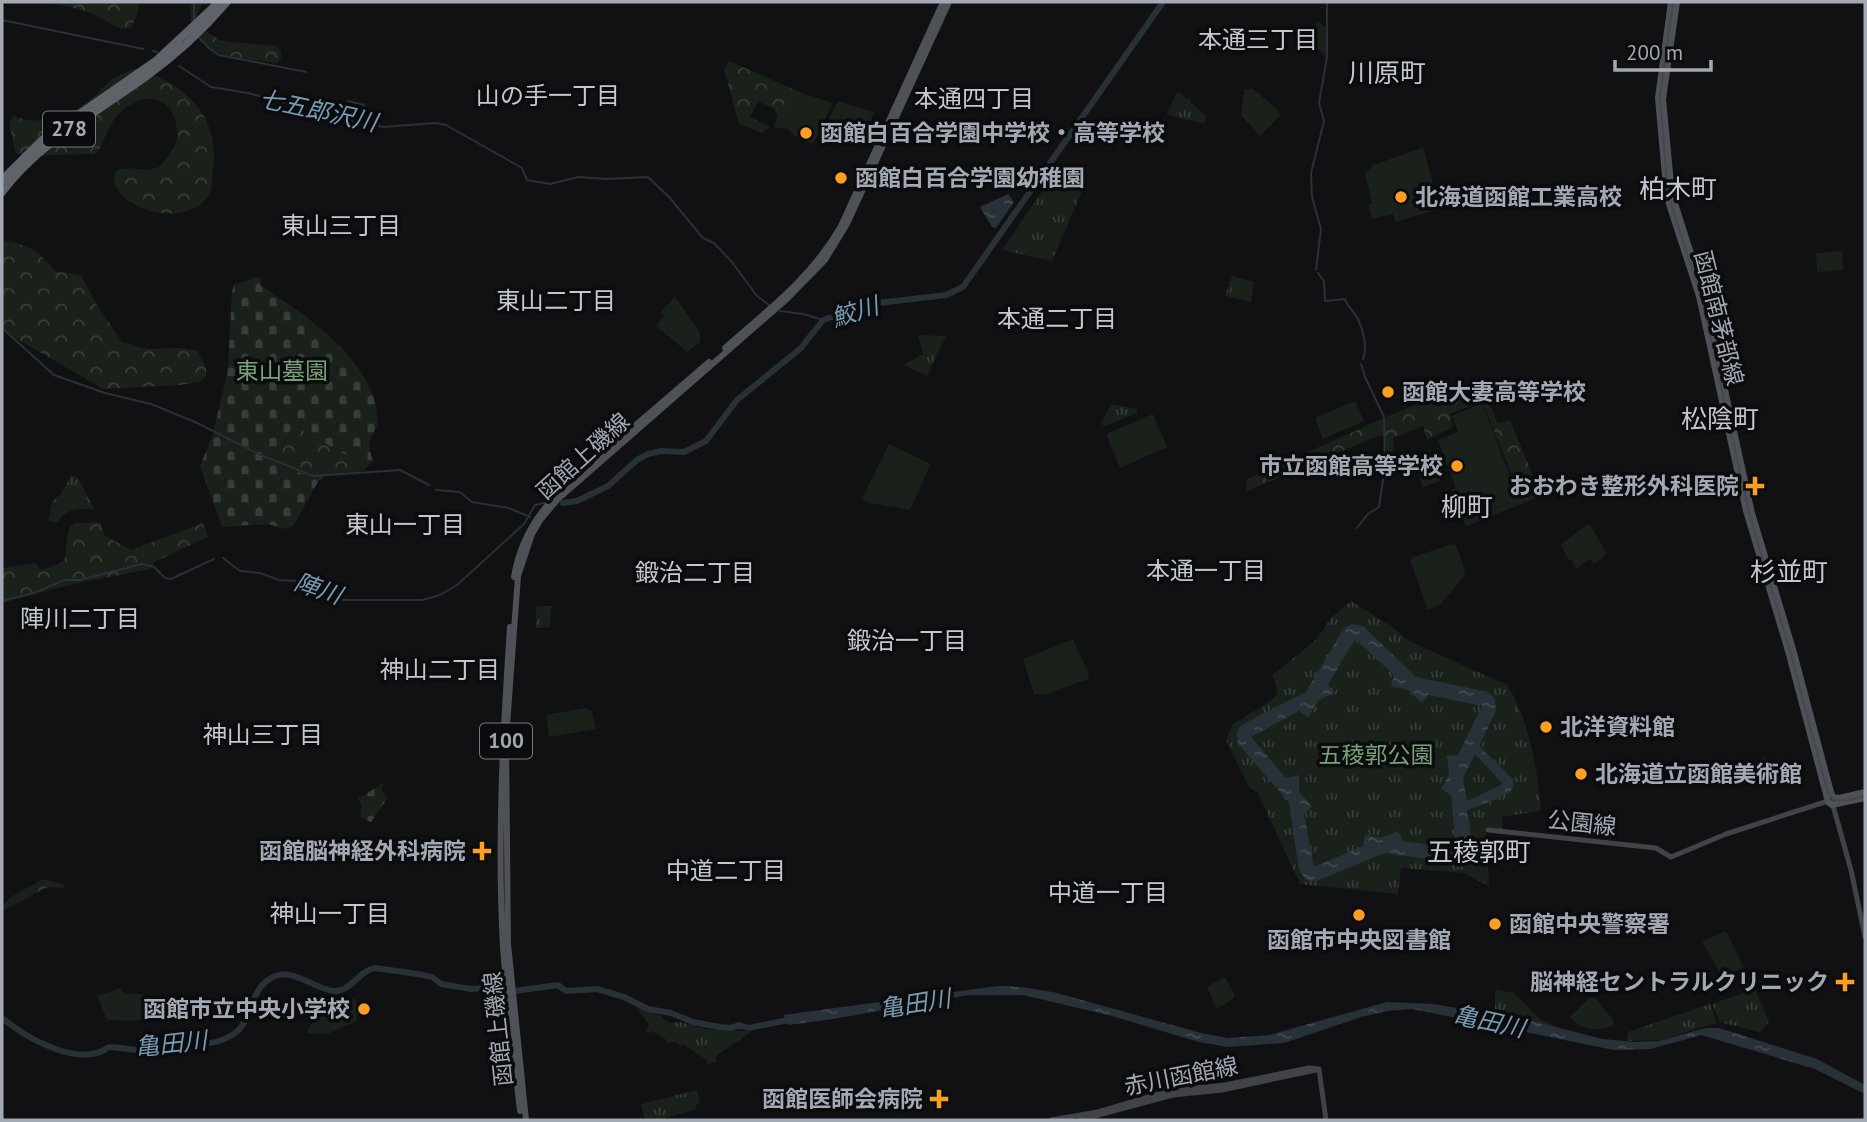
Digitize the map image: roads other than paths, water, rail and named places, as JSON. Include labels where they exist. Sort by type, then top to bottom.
[{"type":"highway","name":"278","points":[[209,17],[219,2]]},
{"type":"highway","name":"278","points":[[2,192],[24,165],[47,145],[143,75],[228,2]]},
{"type":"highway","name":"278","points":[[2,180],[42,140],[143,75]]},
{"type":"main road","name":"函館上磯線","points":[[523,1120],[508,986],[501,890],[501,752],[512,585],[521,548],[529,530],[551,503],[794,288],[821,258],[841,226],[943,2]]},
{"type":"main road","name":"函館上磯線","points":[[551,503],[788,299],[825,260],[848,224],[949,2]]},
{"type":"main road","name":"函館南茅部線","points":[[1671,2],[1658,98],[1667,198],[1699,296],[1746,511],[1831,801]]},
{"type":"main road","name":"函館南茅部線","points":[[1677,2],[1663,99],[1672,194],[1704,294],[1752,513],[1793,649],[1831,801]]},
{"type":"main road","points":[[1831,801],[1865,792]]},
{"type":"main road","points":[[1831,801],[1865,798]]},
{"type":"main road","points":[[1831,801],[1851,870],[1865,937]]},
{"type":"main road","name":"公園線","points":[[1488,830],[1656,848],[1671,857],[1726,834],[1831,801]]},
{"type":"main road","name":"赤川函館線","points":[[1051,1120],[1098,1112],[1172,1090],[1226,1085],[1309,1068],[1319,1069]]},
{"type":"main road","points":[[1319,1069],[1326,1120]]},
{"type":"main road","name":"赤川函館線","points":[[1080,1120],[1173,1095],[1242,1086],[1319,1069]]},
{"type":"water","points":[[1008,194],[1014,202],[996,228],[992,227],[980,207]]},
{"type":"water","points":[[1352,624],[1363,626],[1416,677],[1488,692],[1495,699],[1496,711],[1479,746],[1513,779],[1514,785],[1510,792],[1491,801],[1491,805],[1489,802],[1467,810],[1471,843],[1467,856],[1462,861],[1454,863],[1385,853],[1316,881],[1306,880],[1299,870],[1289,802],[1238,744],[1237,733],[1241,725],[1306,692],[1344,628]],"holes":[[[1355,639],[1394,675],[1391,686],[1408,690],[1422,703],[1429,695],[1482,706],[1458,755],[1447,756],[1449,775],[1441,789],[1451,795],[1456,848],[1403,841],[1398,831],[1382,838],[1365,835],[1363,846],[1314,867],[1304,814],[1312,807],[1299,792],[1299,775],[1286,778],[1251,737],[1299,711],[1308,717],[1319,700],[1334,693],[1328,685]],[[1475,754],[1503,784],[1467,801],[1463,778]]]},
{"type":"water","points":[[998,986],[1053,992],[1228,1038],[1269,1035],[1387,1002],[1433,1004],[1537,1022],[1602,1039],[1636,1042],[1658,1041],[1706,1028],[1719,1028],[1817,1059],[1865,1085],[1865,1094],[1815,1069],[1701,1035],[1651,1049],[1614,1050],[1412,1009],[1361,1017],[1284,1043],[1228,1047],[1199,1042],[1112,1016],[1023,995],[968,995],[788,1025],[783,1015]]},
{"type":"waterway","points":[[194,2],[194,22]]},
{"type":"waterway","name":"鮫川","points":[[563,503],[577,501],[608,486],[637,460],[648,454],[661,451],[684,452],[706,441],[737,400],[801,348],[823,320],[870,304],[946,295],[963,287],[1163,2]]},
{"type":"waterway","points":[[1316,270],[1321,229],[1312,197],[1311,173],[1324,121],[1319,103],[1327,57],[1327,2]]},
{"type":"waterway","name":"七五郎沢川","points":[[2,20],[143,49]]},
{"type":"waterway","points":[[198,37],[219,55],[306,72]]},
{"type":"waterway","name":"七五郎沢川","points":[[153,51],[157,52]]},
{"type":"waterway","name":"七五郎沢川","points":[[179,66],[211,87],[248,93],[343,119],[383,127],[436,123],[446,125],[522,168],[527,180],[550,184],[578,177],[648,177],[669,197],[703,238],[714,243],[732,262],[757,296],[769,305]]},
{"type":"waterway","points":[[348,101],[364,105],[380,126]]},
{"type":"waterway","points":[[1318,273],[1324,281],[1325,301],[1345,299],[1358,319],[1365,344],[1363,359]]},
{"type":"waterway","name":"七五郎沢川","points":[[780,311],[823,320]]},
{"type":"waterway","points":[[2,328],[54,375],[105,393],[151,404],[313,476],[400,470],[429,485]]},
{"type":"waterway","points":[[1357,528],[1368,514],[1379,507],[1385,467],[1384,417],[1361,364]]},
{"type":"waterway","points":[[436,490],[460,492],[472,502],[509,508],[530,517]]},
{"type":"waterway","name":"陣川","points":[[223,558],[240,571],[260,573],[279,580],[313,582],[334,600],[422,600],[440,595],[457,585],[524,524],[535,505],[547,502]]},
{"type":"waterway","name":"陣川","points":[[2,601],[37,592],[64,580],[80,580],[142,564],[154,567],[165,578],[171,579],[214,559]]},
{"type":"waterway","name":"亀田川","points":[[2,1018],[39,1042],[83,1055],[97,1053],[109,1047],[147,1050],[188,1043],[209,1043],[225,1039],[239,1030],[257,993],[273,977],[288,975],[334,991],[345,988],[375,968],[432,977],[441,984],[471,989],[489,988],[507,992],[558,985],[566,991],[597,989],[624,997],[648,1009],[720,1027],[731,1028],[739,1025],[749,1028],[793,1019]]},
{"type":"tram line","points":[[1673,2],[1660,96],[1668,194],[1703,303],[1749,513],[1827,790],[1830,796],[1838,801],[1865,796]]},
{"type":"place","name":"函館白百合学園中学校・高等学校","points":[[806,133]]},
{"type":"place","name":"函館白百合学園幼稚園","points":[[841,178]]},
{"type":"place","name":"北海道函館工業高校","points":[[1401,197]]},
{"type":"place","name":"函館大妻高等学校","points":[[1388,392]]},
{"type":"place","name":"市立函館高等学校","points":[[1457,466]]},
{"type":"place","name":"おおわき整形外科医院","points":[[1755,486]]},
{"type":"place","name":"北洋資料館","points":[[1546,727]]},
{"type":"place","name":"北海道立函館美術館","points":[[1581,774]]},
{"type":"place","name":"函館脳神経外科病院","points":[[482,851]]},
{"type":"place","name":"函館市中央図書館","points":[[1359,915]]},
{"type":"place","name":"函館中央警察署","points":[[1495,924]]},
{"type":"place","name":"脳神経セントラルクリニック","points":[[1845,982]]},
{"type":"place","name":"函館市立中央小学校","points":[[364,1009]]},
{"type":"place","name":"函館医師会病院","points":[[939,1099]]},
{"type":"district","name":"本通三丁目","points":[[1258,40]]},
{"type":"district","name":"川原町","points":[[1387,73]]},
{"type":"district","name":"山の手一丁目","points":[[548,96]]},
{"type":"district","name":"本通四丁目","points":[[974,99]]},
{"type":"district","name":"柏木町","points":[[1678,189]]},
{"type":"district","name":"東山三丁目","points":[[341,226]]},
{"type":"district","name":"東山二丁目","points":[[556,301]]},
{"type":"district","name":"本通二丁目","points":[[1057,319]]},
{"type":"district","name":"松陰町","points":[[1720,419]]},
{"type":"district","name":"柳町","points":[[1467,507]]},
{"type":"district","name":"東山一丁目","points":[[405,525]]},
{"type":"district","name":"本通一丁目","points":[[1206,571]]},
{"type":"district","name":"杉並町","points":[[1789,572]]},
{"type":"district","name":"鍛治二丁目","points":[[695,573]]},
{"type":"district","name":"陣川二丁目","points":[[80,619]]},
{"type":"district","name":"鍛治一丁目","points":[[907,641]]},
{"type":"district","name":"神山二丁目","points":[[440,670]]},
{"type":"district","name":"神山三丁目","points":[[263,735]]},
{"type":"district","name":"五稜郭町","points":[[1479,852]]},
{"type":"district","name":"中道二丁目","points":[[726,871]]},
{"type":"district","name":"中道一丁目","points":[[1108,893]]},
{"type":"district","name":"神山一丁目","points":[[330,914]]},
{"type":"park label","name":"東山墓園","points":[[282,371]]},
{"type":"park label","name":"五稜郭公園","points":[[1376,755]]}]
